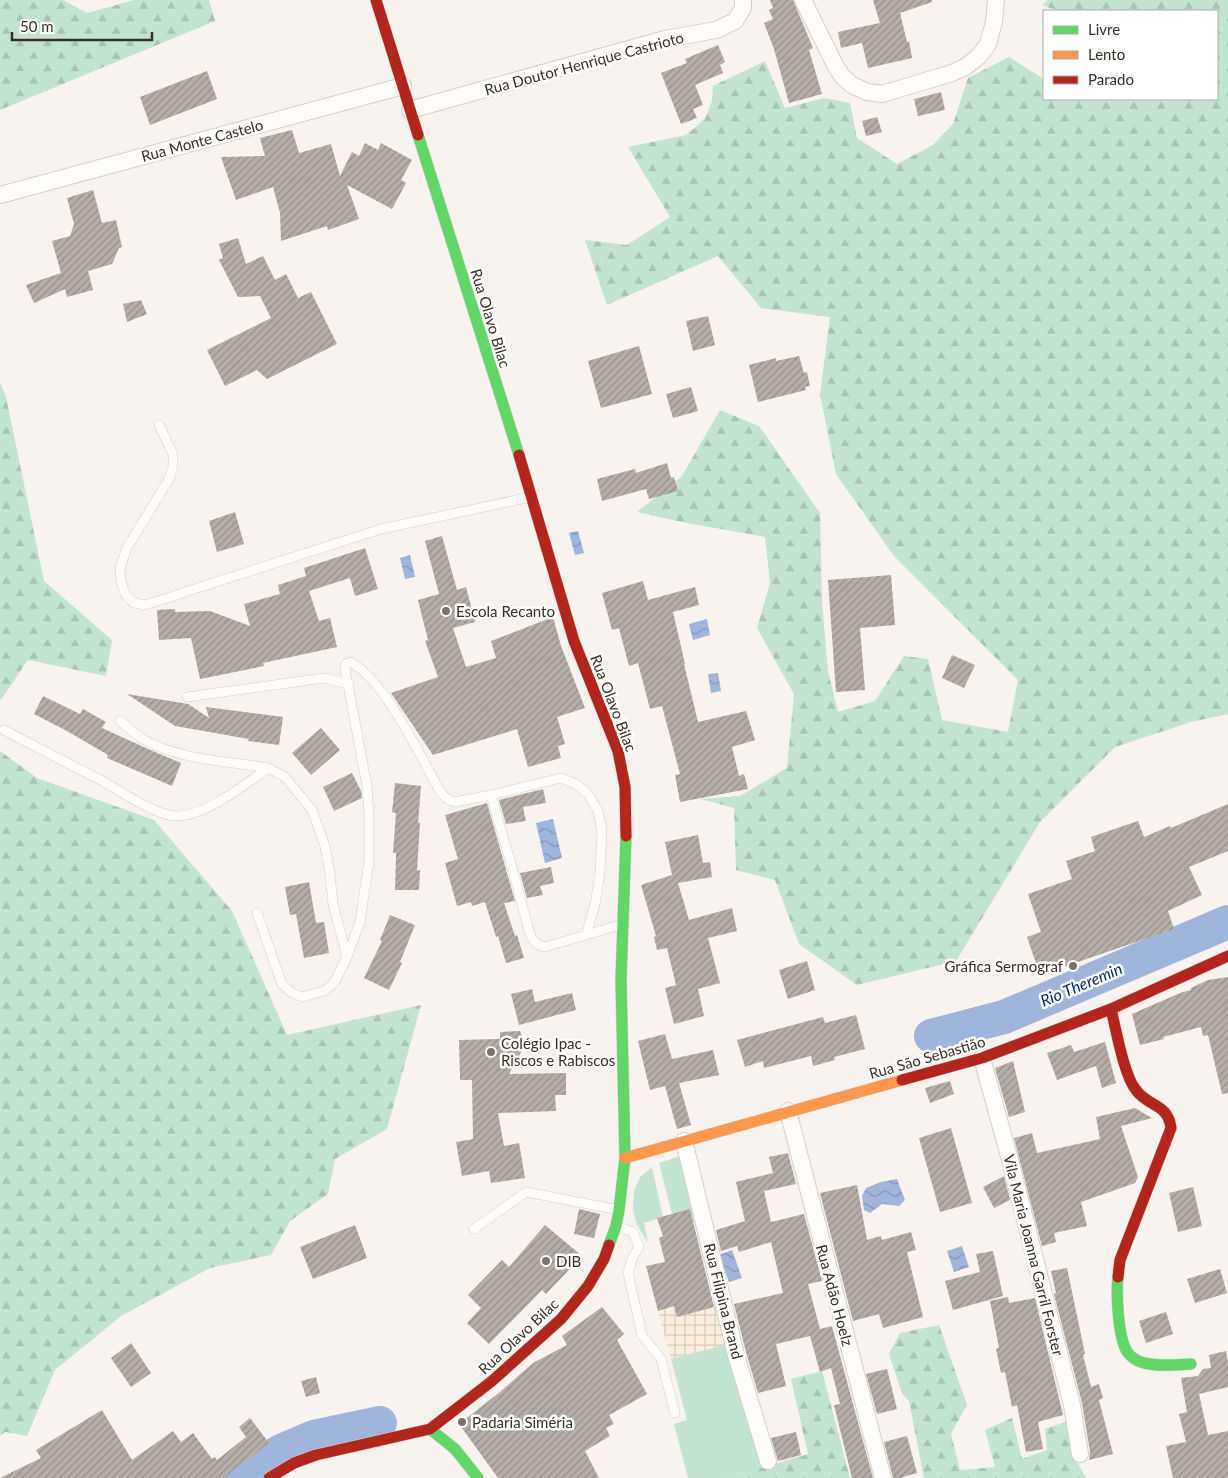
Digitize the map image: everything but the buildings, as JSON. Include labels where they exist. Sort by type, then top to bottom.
[{"type":"main road","name":"Rua Olavo Bilac","points":[[269,1478],[294,1463],[316,1455],[430,1429],[492,1381],[561,1319],[588,1286],[604,1259],[620,1210],[625,1158],[621,980],[626,843],[625,788],[618,750],[574,641],[532,497],[376,0]]},
{"type":"main road","name":"Rua São Sebastião","points":[[625,1158],[982,1058],[1110,1009],[1228,956]]},
{"type":"main road","points":[[1110,1009],[1128,1077],[1133,1087],[1138,1093],[1166,1112],[1171,1120],[1171,1128],[1120,1260],[1117,1287],[1121,1336],[1128,1353],[1140,1362],[1162,1365],[1191,1364]]},
{"type":"main road","points":[[430,1429],[455,1449],[478,1478]]},
{"type":"street","name":"Rua Doutor Henrique Castrioto","points":[[410,110],[665,39],[716,30],[735,21],[743,8],[743,0]]},
{"type":"street","points":[[804,0],[842,76],[852,85],[867,92],[882,94],[952,73],[965,67],[978,57],[988,44],[994,22],[996,0]]},
{"type":"street","name":"Rua Monte Castelo","points":[[0,195],[403,86]]},
{"type":"street","name":"Vila Maria Joanna Garril Forster","points":[[982,1058],[1072,1405],[1080,1454]]},
{"type":"street","name":"Rua Adão Hoelz","points":[[788,1111],[883,1478]]},
{"type":"street","name":"Rua Filipina Brand","points":[[684,1141],[736,1355],[768,1461]]},
{"type":"lane","points":[[159,425],[173,454],[173,466],[169,479],[127,548],[120,568],[125,594],[134,603],[144,605],[381,529],[532,497]]},
{"type":"lane","points":[[257,913],[282,984],[291,992],[302,996],[324,991],[334,983],[347,957],[360,922],[369,861],[370,814],[368,786],[345,669],[346,664],[350,662],[360,668],[381,690],[440,791],[446,798],[454,802],[561,778],[576,784],[588,794],[598,810],[602,831],[600,873],[595,904],[586,935]]},
{"type":"lane","points":[[187,697],[324,678],[349,684]]},
{"type":"lane","points":[[120,721],[141,738],[160,747],[199,758],[268,768],[285,776],[312,810],[325,846],[333,904],[347,957]]},
{"type":"lane","points":[[4,730],[99,779],[146,806],[162,813],[178,816],[197,812],[224,800],[268,768]]},
{"type":"lane","points":[[491,795],[526,923],[532,938],[537,944],[545,947],[623,924]]},
{"type":"lane","points":[[474,1229],[526,1192],[620,1210]]},
{"type":"lane","points":[[616,1226],[633,1232],[639,1247],[632,1259],[628,1273],[642,1335],[661,1359],[675,1413]]},
{"type":"shaded area","points":[[674,1306],[677,1317],[717,1306],[728,1344],[671,1359],[658,1311]]},
{"type":"green space","points":[[0,0],[63,0],[87,13],[134,0],[209,0],[215,21],[0,110]]},
{"type":"green space","points":[[1048,0],[1228,0],[1228,714],[1191,722],[1115,747],[1040,822],[956,961],[857,985],[799,944],[775,880],[736,870],[734,808],[701,799],[740,796],[787,768],[794,694],[757,628],[770,583],[765,537],[637,512],[682,476],[720,410],[759,426],[820,513],[822,603],[828,671],[838,712],[875,701],[904,656],[928,659],[942,720],[1008,732],[1018,680],[894,556],[836,474],[820,394],[830,317],[761,308],[718,256],[607,305],[585,240],[627,245],[670,217],[628,147],[686,135],[705,119],[712,101],[713,86],[765,61],[785,108],[824,98],[850,103],[857,138],[897,164],[933,145],[953,124],[968,78],[1009,57],[1043,78],[1043,100],[1218,100],[1218,10],[1055,10],[1042,5]]},
{"type":"green space","points":[[0,382],[6,397],[44,581],[112,640],[106,676],[28,660],[0,701]]},
{"type":"green space","points":[[0,751],[37,778],[154,820],[232,911],[287,1035],[421,1005],[387,1129],[335,1159],[328,1194],[290,1221],[271,1255],[210,1268],[121,1316],[55,1370],[27,1436],[5,1432],[0,1436]]},
{"type":"green space","points":[[686,1154],[702,1221],[694,1223],[690,1209],[672,1214],[659,1163]]},
{"type":"green space","points":[[652,1167],[663,1217],[644,1223],[648,1243],[637,1225],[633,1210],[634,1191],[640,1177]]},
{"type":"green space","points":[[939,1325],[967,1405],[951,1434],[960,1470],[995,1467],[985,1430],[1012,1418],[1022,1459],[1047,1450],[1045,1429],[1074,1419],[1072,1453],[1086,1478],[924,1478],[909,1401],[902,1393],[889,1354],[900,1333]]},
{"type":"green space","points":[[728,1344],[767,1466],[727,1478],[688,1478],[674,1424],[687,1420],[671,1359]]},
{"type":"green space","points":[[822,1371],[850,1478],[727,1478],[808,1454],[791,1379]]},
{"type":"water","points":[[578,531],[584,553],[575,555],[569,533]]},
{"type":"water","points":[[410,555],[415,577],[405,579],[400,558]]},
{"type":"water","points":[[707,619],[710,635],[693,640],[689,624]]},
{"type":"water","points":[[718,673],[721,691],[711,693],[708,674]]},
{"type":"water","points":[[553,819],[562,858],[545,863],[536,823]]},
{"type":"water","points":[[897,1179],[905,1200],[899,1206],[882,1204],[870,1213],[864,1210],[862,1196],[866,1188],[881,1182]]},
{"type":"water","points":[[962,1246],[969,1267],[954,1272],[947,1251]]},
{"type":"water","points":[[732,1250],[742,1278],[729,1282],[719,1255]]},
{"type":"waterway","name":"Rio Theremin","points":[[931,1036],[1004,1017],[1228,922]]},
{"type":"waterway","points":[[238,1478],[281,1451],[314,1437],[380,1423]]},
{"type":"traffic: fast","points":[[418,135],[519,455]]},
{"type":"traffic: fast","points":[[609,1245],[616,1226],[619,1210],[625,1158],[621,980],[626,836]]},
{"type":"traffic: fast","points":[[1118,1277],[1117,1294],[1120,1327],[1122,1338],[1129,1354],[1139,1361],[1153,1365],[1191,1364]]},
{"type":"traffic: fast","points":[[430,1429],[455,1449],[478,1478]]},
{"type":"traffic: slow","points":[[625,1158],[902,1080]]},
{"type":"traffic: jam","points":[[376,0],[418,135]]},
{"type":"traffic: jam","points":[[519,455],[574,641],[618,751],[625,787],[626,836]]},
{"type":"traffic: jam","points":[[902,1080],[982,1058],[1111,1009],[1228,956]]},
{"type":"traffic: jam","points":[[1111,1009],[1124,1063],[1132,1083],[1146,1100],[1162,1109],[1169,1120],[1171,1128],[1120,1260],[1118,1277]]},
{"type":"traffic: jam","points":[[269,1478],[294,1463],[316,1455],[430,1429],[492,1381],[561,1319],[588,1286],[604,1259],[609,1245]]},
{"type":"place","name":"Escola Recanto","points":[[446,611]]},
{"type":"place","name":"Gráfica Sermograf","points":[[1073,966]]},
{"type":"place","name":"Colégio Ipac - Riscos e Rabiscos","points":[[491,1052]]},
{"type":"place","name":"DIB","points":[[546,1261]]},
{"type":"place","name":"Padaria Siméria","points":[[462,1422]]}]
